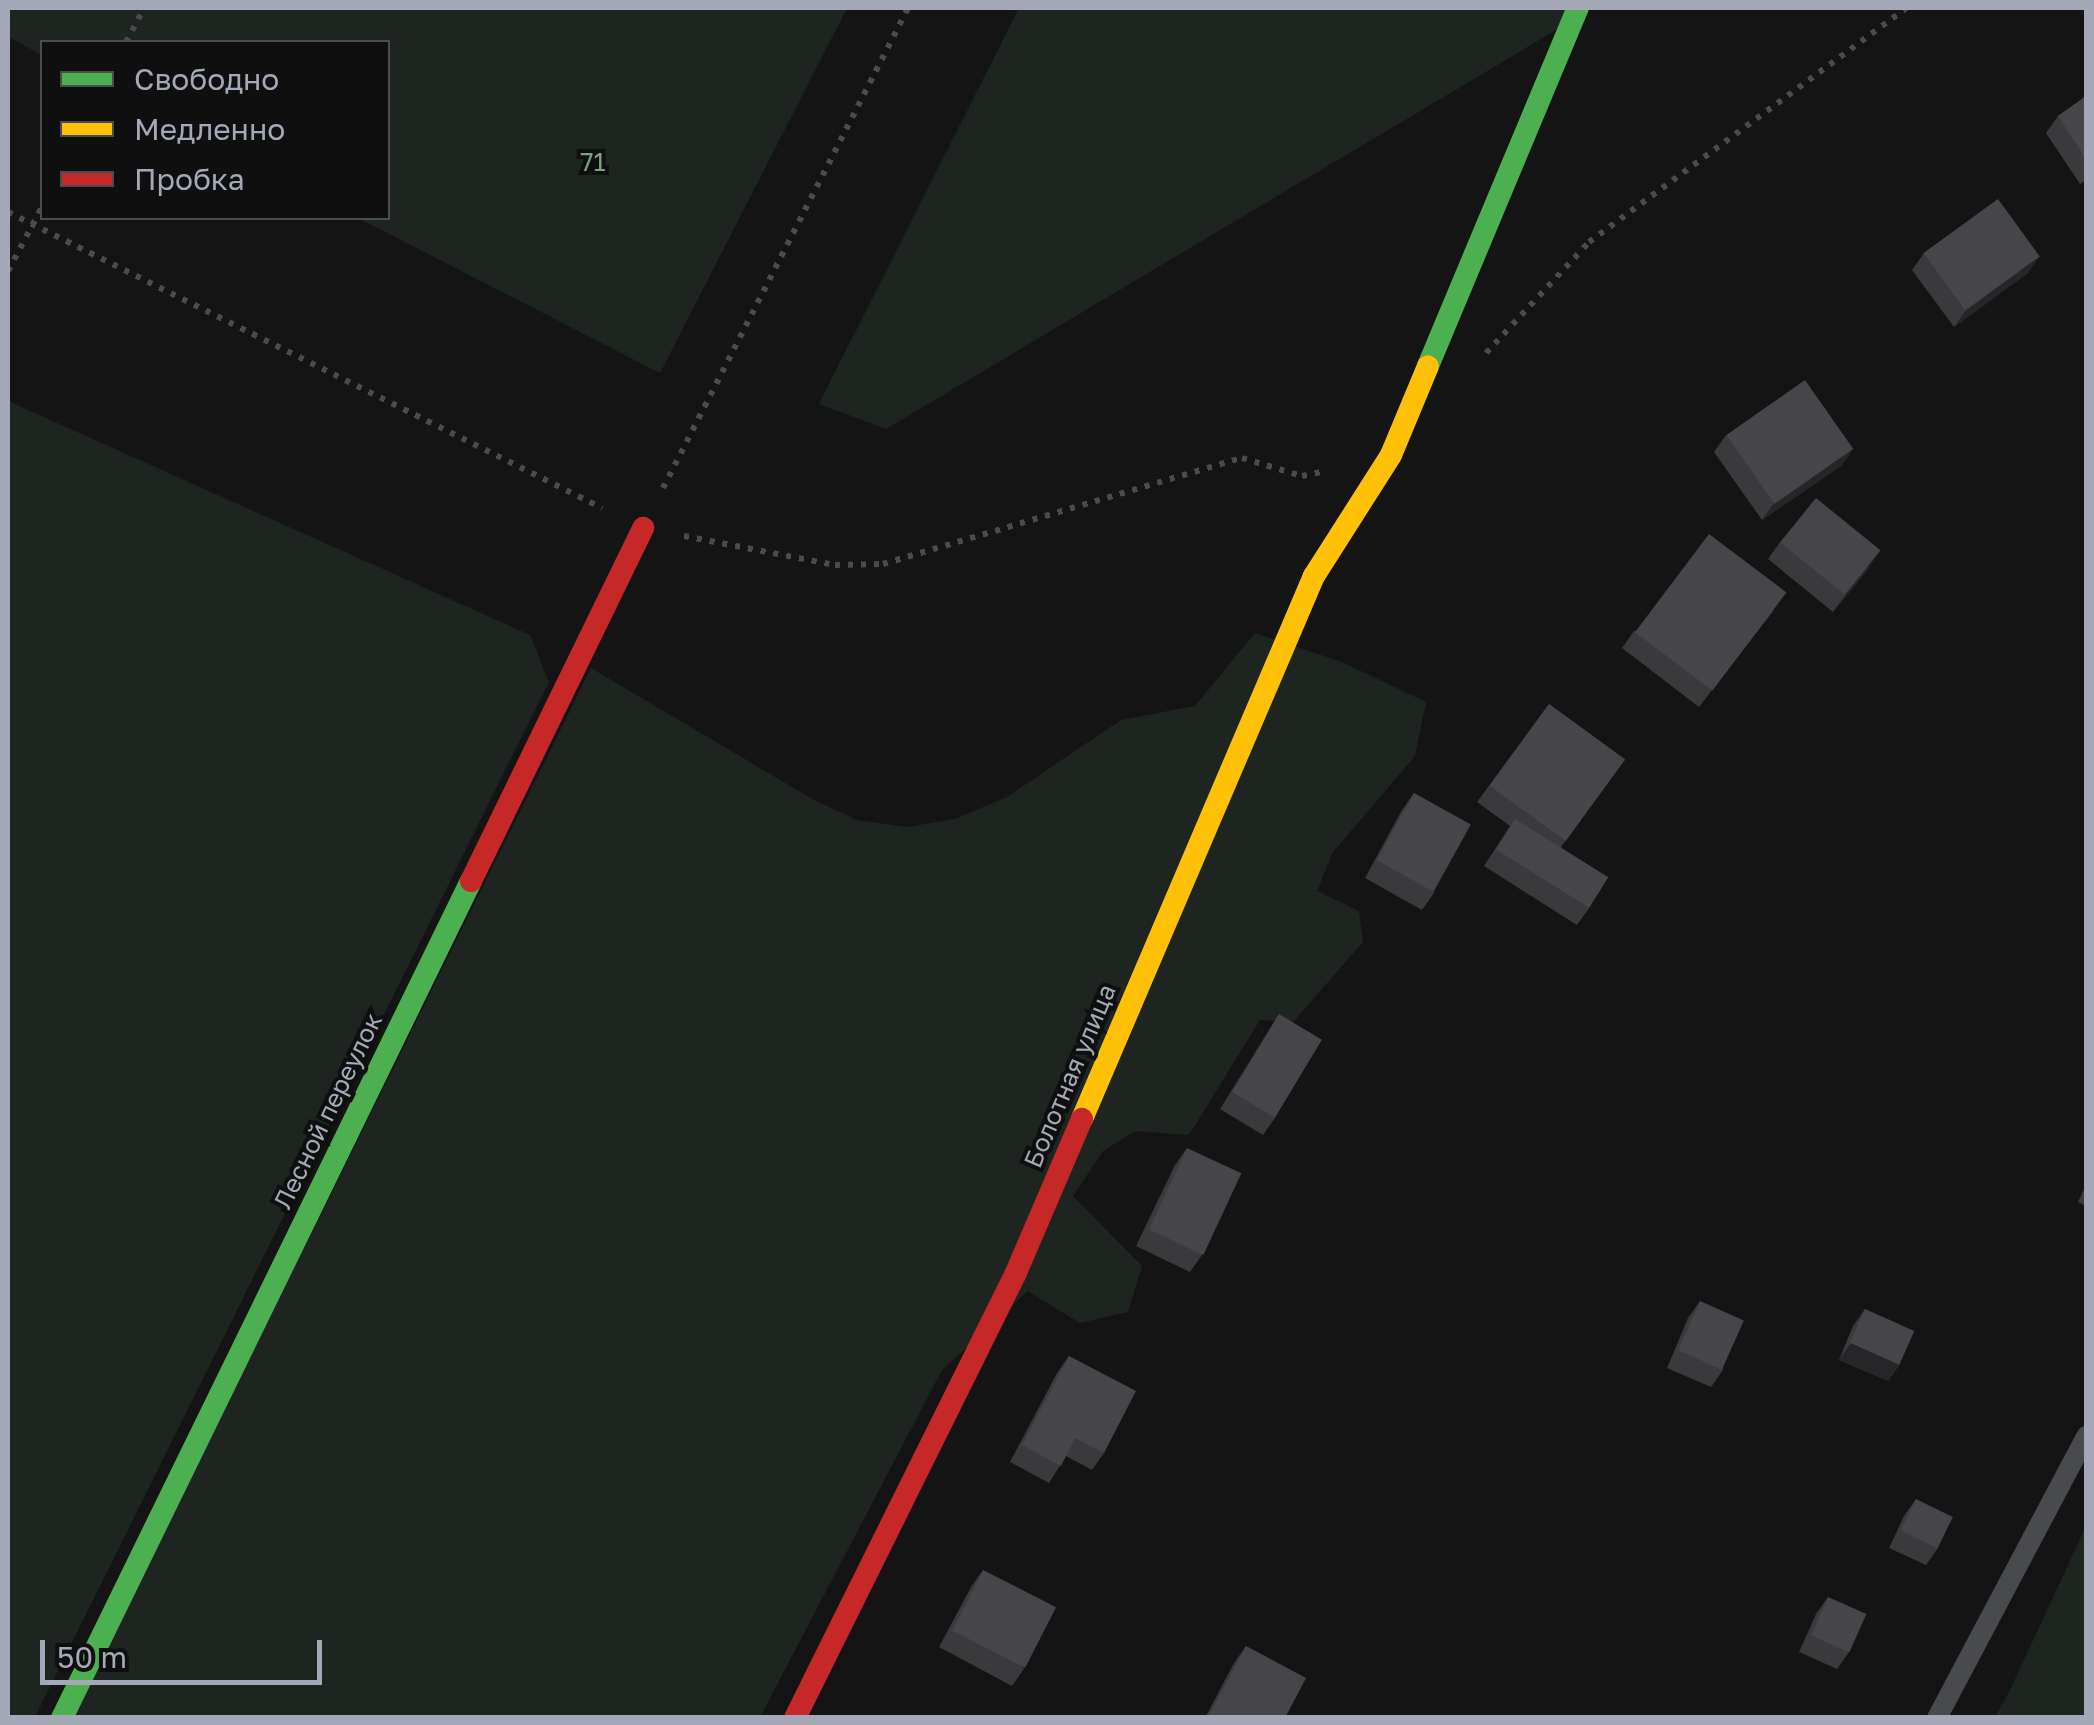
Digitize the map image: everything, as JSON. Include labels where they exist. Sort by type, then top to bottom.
[{"type":"street","name":"Болотная улица","points":[[795,1718],[1015,1276],[1314,576],[1391,455],[1578,8]]},
{"type":"street","name":"Лесной переулок","points":[[62,1718],[643,528]]},
{"type":"lane","points":[[1938,1718],[2086,1436]]},
{"type":"path","points":[[127,40],[144,8]]},
{"type":"path","points":[[643,528],[908,8]]},
{"type":"path","points":[[1484,356],[1590,242],[1906,8]]},
{"type":"path","points":[[8,270],[40,211]]},
{"type":"path","points":[[8,212],[643,528],[835,565],[883,564],[1242,458],[1302,476],[1338,468]]},
{"type":"green space","name":"71","points":[[8,8],[847,8],[660,373],[362,220],[390,220],[390,40],[40,40],[40,54],[8,37]]},
{"type":"green space","points":[[1019,8],[1593,8],[886,429],[819,404]]},
{"type":"green space","points":[[8,401],[530,635],[549,682],[35,1717],[8,1718]]},
{"type":"green space","points":[[1255,633],[1342,662],[1426,702],[1415,756],[1333,852],[1317,891],[1359,911],[1363,942],[1293,1022],[1260,1020],[1189,1135],[1135,1131],[1103,1151],[1073,1196],[1142,1266],[1128,1312],[1080,1323],[1028,1291],[942,1370],[760,1717],[72,1718],[591,668],[814,800],[857,820],[907,827],[955,819],[1007,797],[1121,720],[1195,706]]},
{"type":"green space","points":[[2086,1526],[2086,1717],[1995,1717],[2010,1690]]},
{"type":"building","points":[[2086,96],[2086,159],[2058,116]]},
{"type":"building","points":[[1998,199],[2040,256],[1965,311],[1924,253]]},
{"type":"building","points":[[1805,380],[1853,449],[1775,504],[1726,435]]},
{"type":"building","points":[[1816,498],[1881,550],[1845,595],[1780,542]]},
{"type":"building","points":[[1709,534],[1786,592],[1712,691],[1635,632]]},
{"type":"building","points":[[1549,704],[1625,759],[1566,841],[1490,786]]},
{"type":"building","points":[[1414,793],[1471,825],[1434,892],[1377,860]]},
{"type":"building","points":[[1515,819],[1608,877],[1589,908],[1496,850]]},
{"type":"building","points":[[1279,1014],[1322,1040],[1275,1118],[1232,1092]]},
{"type":"building","points":[[1187,1148],[1241,1173],[1203,1255],[1149,1230]]},
{"type":"building","points":[[1700,1301],[1744,1321],[1722,1370],[1678,1350]]},
{"type":"building","points":[[1865,1309],[1914,1331],[1899,1365],[1850,1343]]},
{"type":"building","points":[[1069,1356],[1136,1391],[1104,1453],[1075,1438],[1061,1466],[1022,1445]]},
{"type":"building","points":[[1916,1499],[1953,1517],[1938,1548],[1901,1530]]},
{"type":"building","points":[[983,1570],[1056,1607],[1025,1668],[952,1631]]},
{"type":"building","points":[[1828,1597],[1866,1614],[1849,1652],[1811,1635]]},
{"type":"building","points":[[1246,1646],[1306,1678],[1285,1718],[1208,1717]]},
{"type":"traffic: fast","points":[[1428,366],[1578,8]]},
{"type":"traffic: fast","points":[[62,1718],[471,881]]},
{"type":"traffic: slow","points":[[1082,1119],[1314,576],[1391,455],[1428,366]]},
{"type":"traffic: jam","points":[[471,881],[643,528]]},
{"type":"traffic: jam","points":[[795,1718],[1015,1275],[1082,1119]]}]
